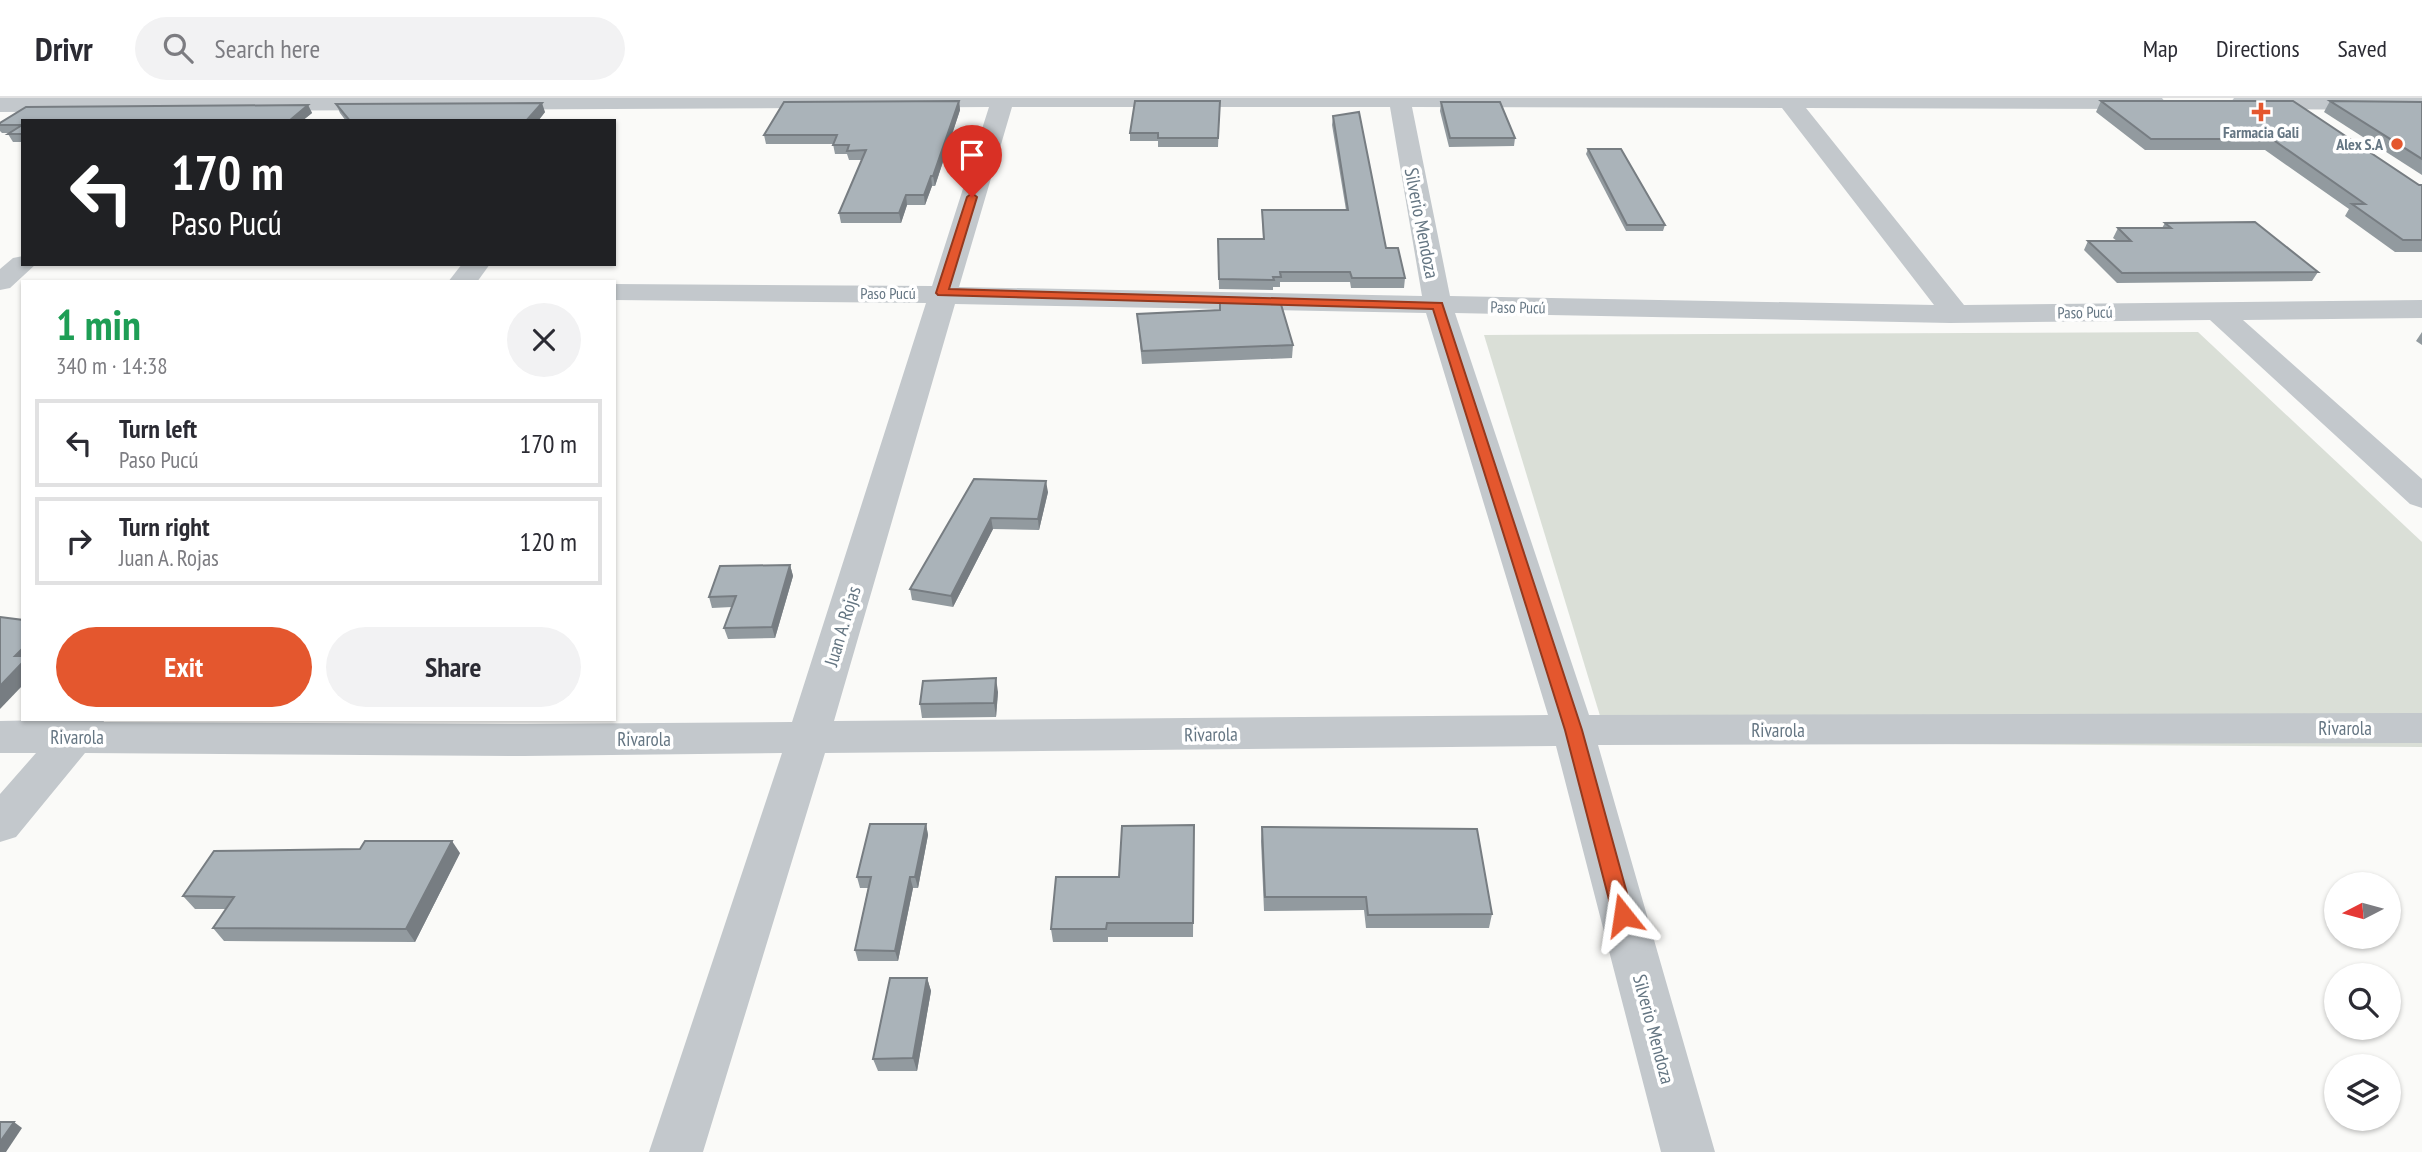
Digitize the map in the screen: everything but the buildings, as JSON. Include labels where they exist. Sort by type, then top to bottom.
[{"type":"street","points":[[0,105],[235,101],[609,108],[1003,99],[2177,102]]},
{"type":"street","name":"Juan A. Rojas","points":[[676,1152],[808,738],[1003,99]]},
{"type":"street","points":[[1787,99],[1956,314]]},
{"type":"street","name":"Silverio Mendoza","points":[[1399,100],[1438,306],[1573,730],[1688,1152]]},
{"type":"street","points":[[212,119],[235,101]]},
{"type":"street","points":[[2219,102],[2422,103]]},
{"type":"street","points":[[0,282],[21,266]]},
{"type":"street","points":[[464,280],[475,266]]},
{"type":"street","name":"Paso Pucú","points":[[616,292],[942,293],[1438,306],[1956,314],[2422,309]]},
{"type":"street","points":[[0,293],[21,293]]},
{"type":"street","points":[[2216,311],[2422,497]]},
{"type":"street","points":[[0,824],[82,728]]},
{"type":"street","name":"Rivarola","points":[[0,737],[82,728],[808,738],[1573,730],[2422,728]]},
{"type":"shaded area","points":[[2198,332],[2422,542],[2422,747],[1608,742],[1484,335]]},
{"type":"place","name":"Farmacia Gali","points":[[2261,112]]},
{"type":"place","name":"Alex S.A","points":[[2397,144]]},
{"type":"route","points":[[972,197],[942,293],[1438,306],[1573,730],[1623,915]]}]
